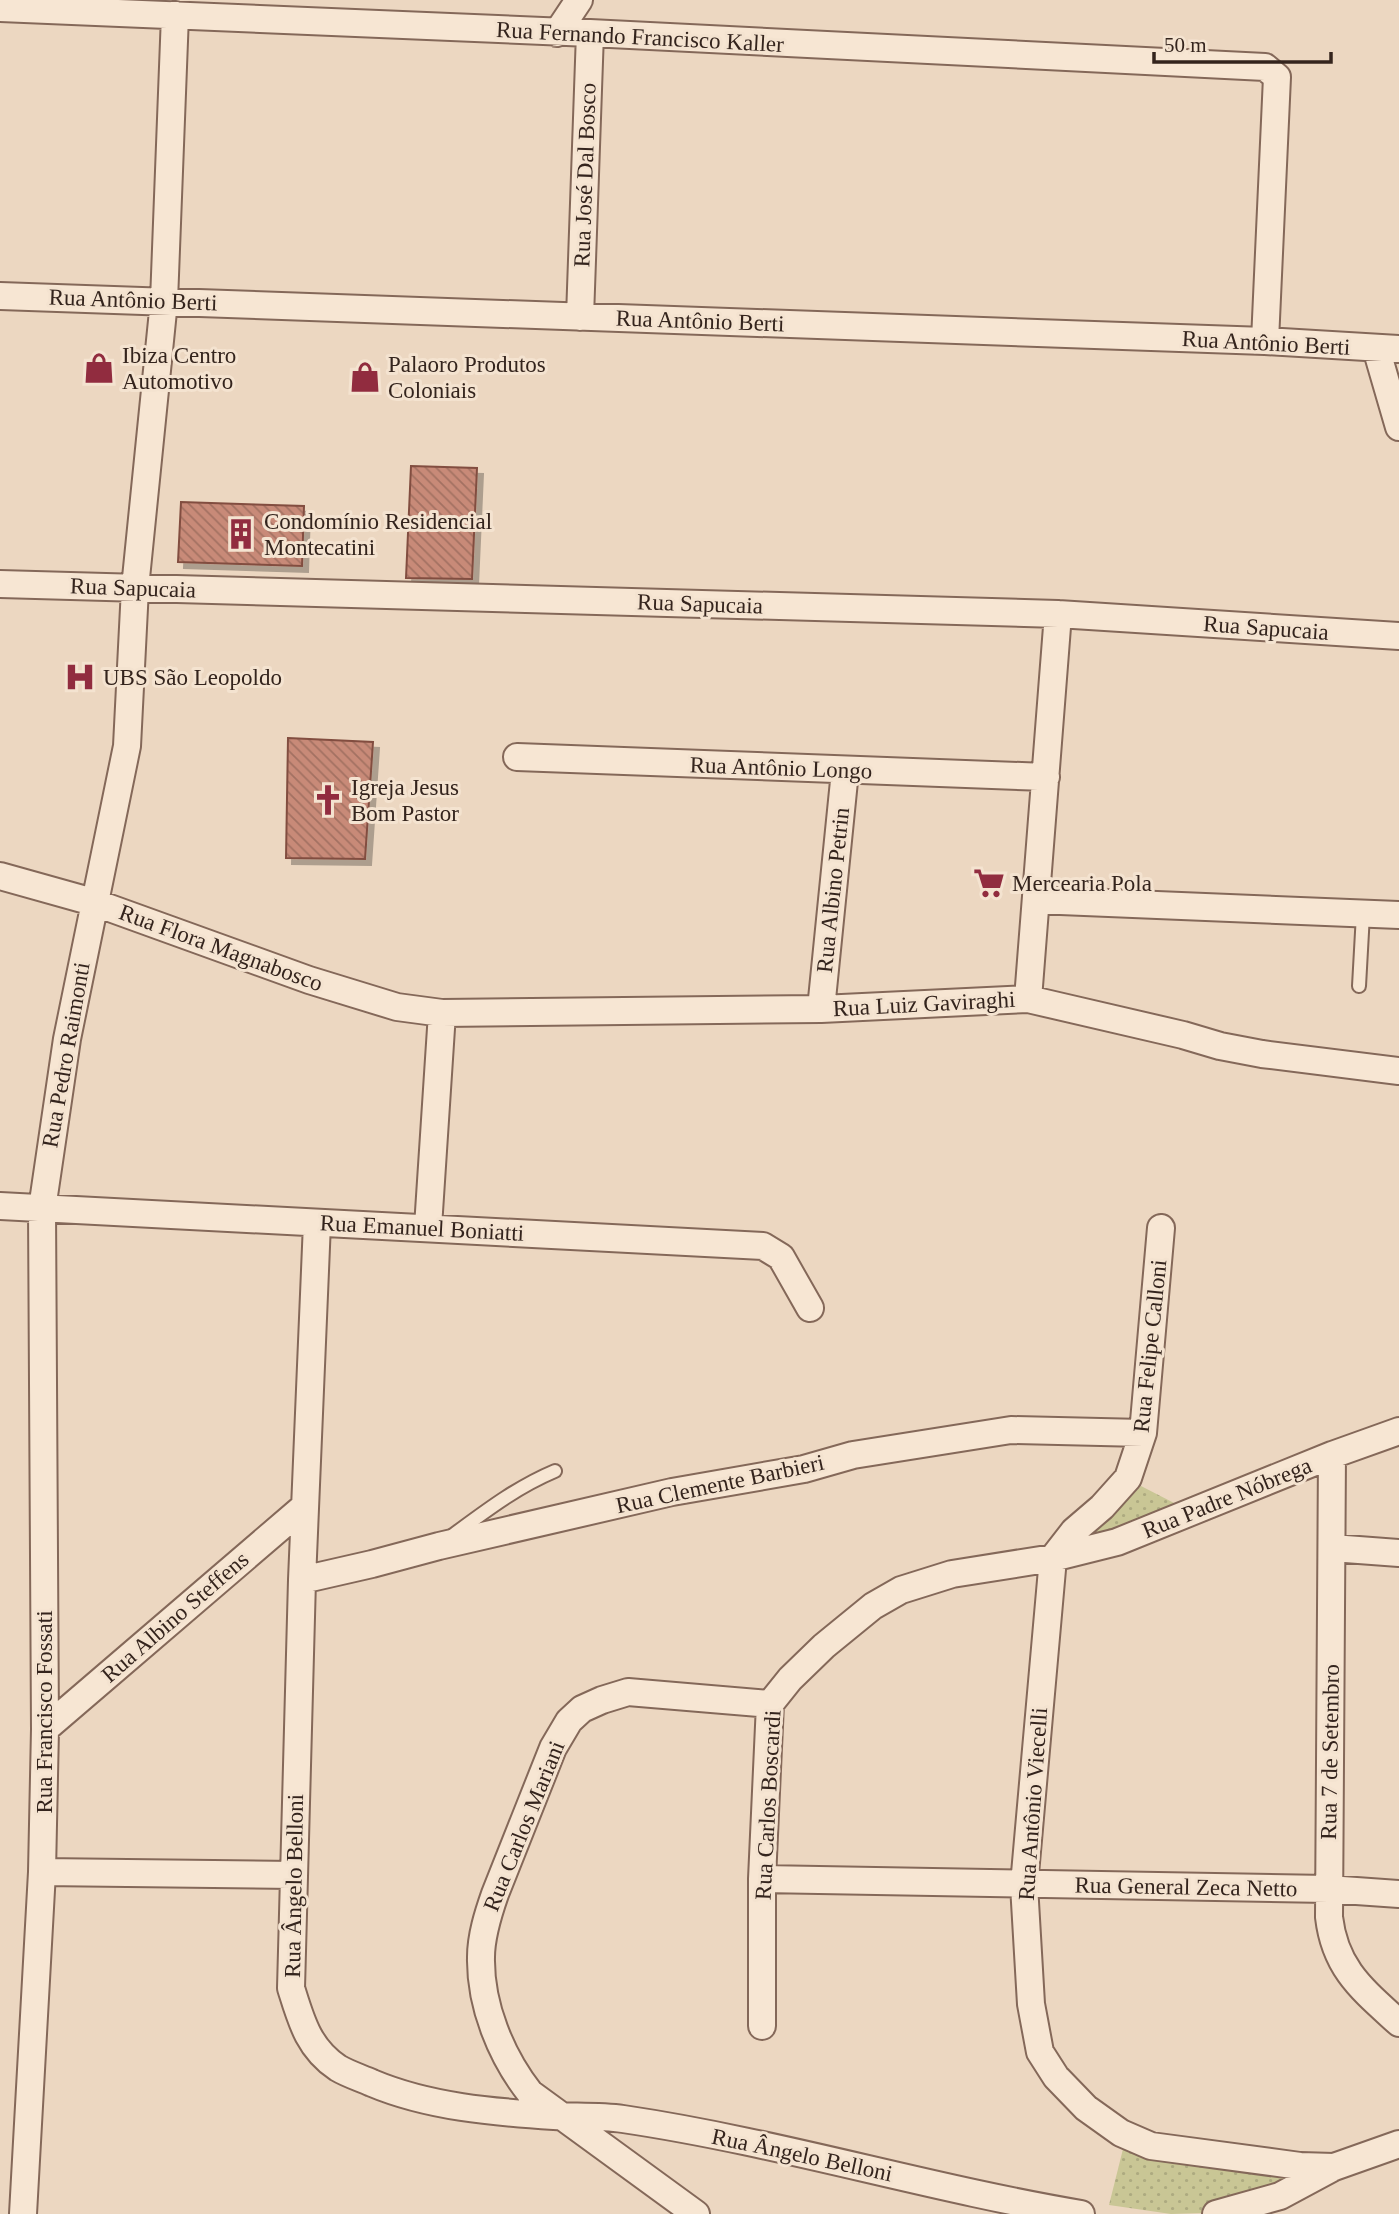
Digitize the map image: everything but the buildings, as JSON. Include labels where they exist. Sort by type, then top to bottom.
[{"type":"street","points":[[557,33],[579,0]]},
{"type":"street","name":"Rua Fernando Francisco Kaller","points":[[0,8],[590,33],[1265,67],[1277,77],[1265,341]]},
{"type":"street","name":"Rua Pedro Raimonti","points":[[42,1209],[66,1039],[127,746],[135,588],[164,301],[175,15]]},
{"type":"street","name":"Rua José Dal Bosco","points":[[580,317],[590,33]]},
{"type":"street","name":"Rua Antônio Berti","points":[[0,296],[1265,341],[1387,349]]},
{"type":"street","points":[[1387,349],[1399,427]]},
{"type":"street","name":"Rua Sapucaia","points":[[0,584],[1059,614],[1399,636]]},
{"type":"street","points":[[1028,999],[1059,614]]},
{"type":"street","name":"Rua Antônio Longo","points":[[517,757],[1045,777]]},
{"type":"street","name":"Rua Albino Petrin","points":[[821,1009],[845,771]]},
{"type":"street","name":"Rua Flora Magnabosco","points":[[0,876],[93,902],[309,980],[397,1007],[442,1013]]},
{"type":"street","points":[[1036,900],[1399,915]]},
{"type":"street","name":"Rua Luiz Gaviraghi","points":[[442,1013],[821,1009],[1028,999],[1220,1046],[1262,1054],[1399,1071]]},
{"type":"street","points":[[428,1227],[442,1013]]},
{"type":"street","name":"Rua Emanuel Boniatti","points":[[0,1206],[763,1246],[781,1257],[810,1308]]},
{"type":"street","name":"Rua Francisco Fossati","points":[[23,2214],[42,1872],[45,1729],[42,1209]]},
{"type":"street","name":"Rua Ângelo Belloni","points":[[317,1223],[302,1580],[291,1988],[305,2033],[322,2054],[340,2069],[389,2090],[432,2102],[506,2113],[621,2119],[743,2140],[1010,2202],[1081,2214]]},
{"type":"street","name":"Rua Felipe Calloni","points":[[1053,1558],[1074,1531],[1102,1507],[1128,1478],[1143,1433],[1161,1228]]},
{"type":"street","name":"Rua Clemente Barbieri","points":[[302,1580],[672,1492],[804,1469],[879,1450],[1011,1430],[1143,1433]]},
{"type":"street","name":"Rua Padre Nóbrega","points":[[1053,1558],[1117,1542],[1332,1455],[1399,1431]]},
{"type":"street","name":"Rua 7 de Setembro","points":[[1332,1455],[1328,1889],[1331,1936],[1340,1961],[1364,1991],[1399,2024]]},
{"type":"street","name":"Rua Albino Steffens","points":[[45,1729],[305,1506]]},
{"type":"street","points":[[1332,1548],[1399,1553]]},
{"type":"street","name":"Rua Carlos Boscardi","points":[[762,2026],[762,1879],[769,1704],[824,1646],[873,1606],[901,1590],[952,1574],[1053,1558]]},
{"type":"street","name":"Rua Antônio Viecelli","points":[[1053,1558],[1024,1885],[1031,2004],[1041,2052],[1056,2077],[1086,2108],[1121,2133],[1151,2146],[1300,2166],[1334,2167]]},
{"type":"street","name":"Rua Carlos Mariani","points":[[696,2214],[530,2093],[514,2073],[494,2027],[482,1991],[481,1955],[487,1918],[495,1894],[553,1748],[569,1721],[582,1709],[628,1692],[769,1704]]},
{"type":"street","points":[[42,1872],[294,1875]]},
{"type":"street","name":"Rua General Zeca Netto","points":[[762,1879],[1328,1889],[1399,1894]]},
{"type":"street","points":[[1216,2214],[1284,2205],[1334,2167],[1399,2144]]},
{"type":"lane","points":[[1359,986],[1363,914]]},
{"type":"lane","points":[[439,1546],[506,1496],[555,1471]]},
{"type":"shaded area","points":[[1141,1486],[1176,1504],[1106,1541],[1078,1547],[1107,1522]]},
{"type":"shaded area","points":[[1123,2149],[1186,2161],[1311,2174],[1203,2213],[1171,2214],[1109,2205]]},
{"type":"place","name":"Ibiza Centro Automotivo","points":[[99,368]]},
{"type":"place","name":"Palaoro Produtos Coloniais","points":[[365,377]]},
{"type":"place","name":"Condomínio Residencial Montecatini","points":[[241,534]]},
{"type":"place","name":"UBS São Leopoldo","points":[[80,677]]},
{"type":"place","name":"Igreja Jesus Bom Pastor","points":[[328,800]]},
{"type":"place","name":"Mercearia Pola","points":[[989,883]]}]
